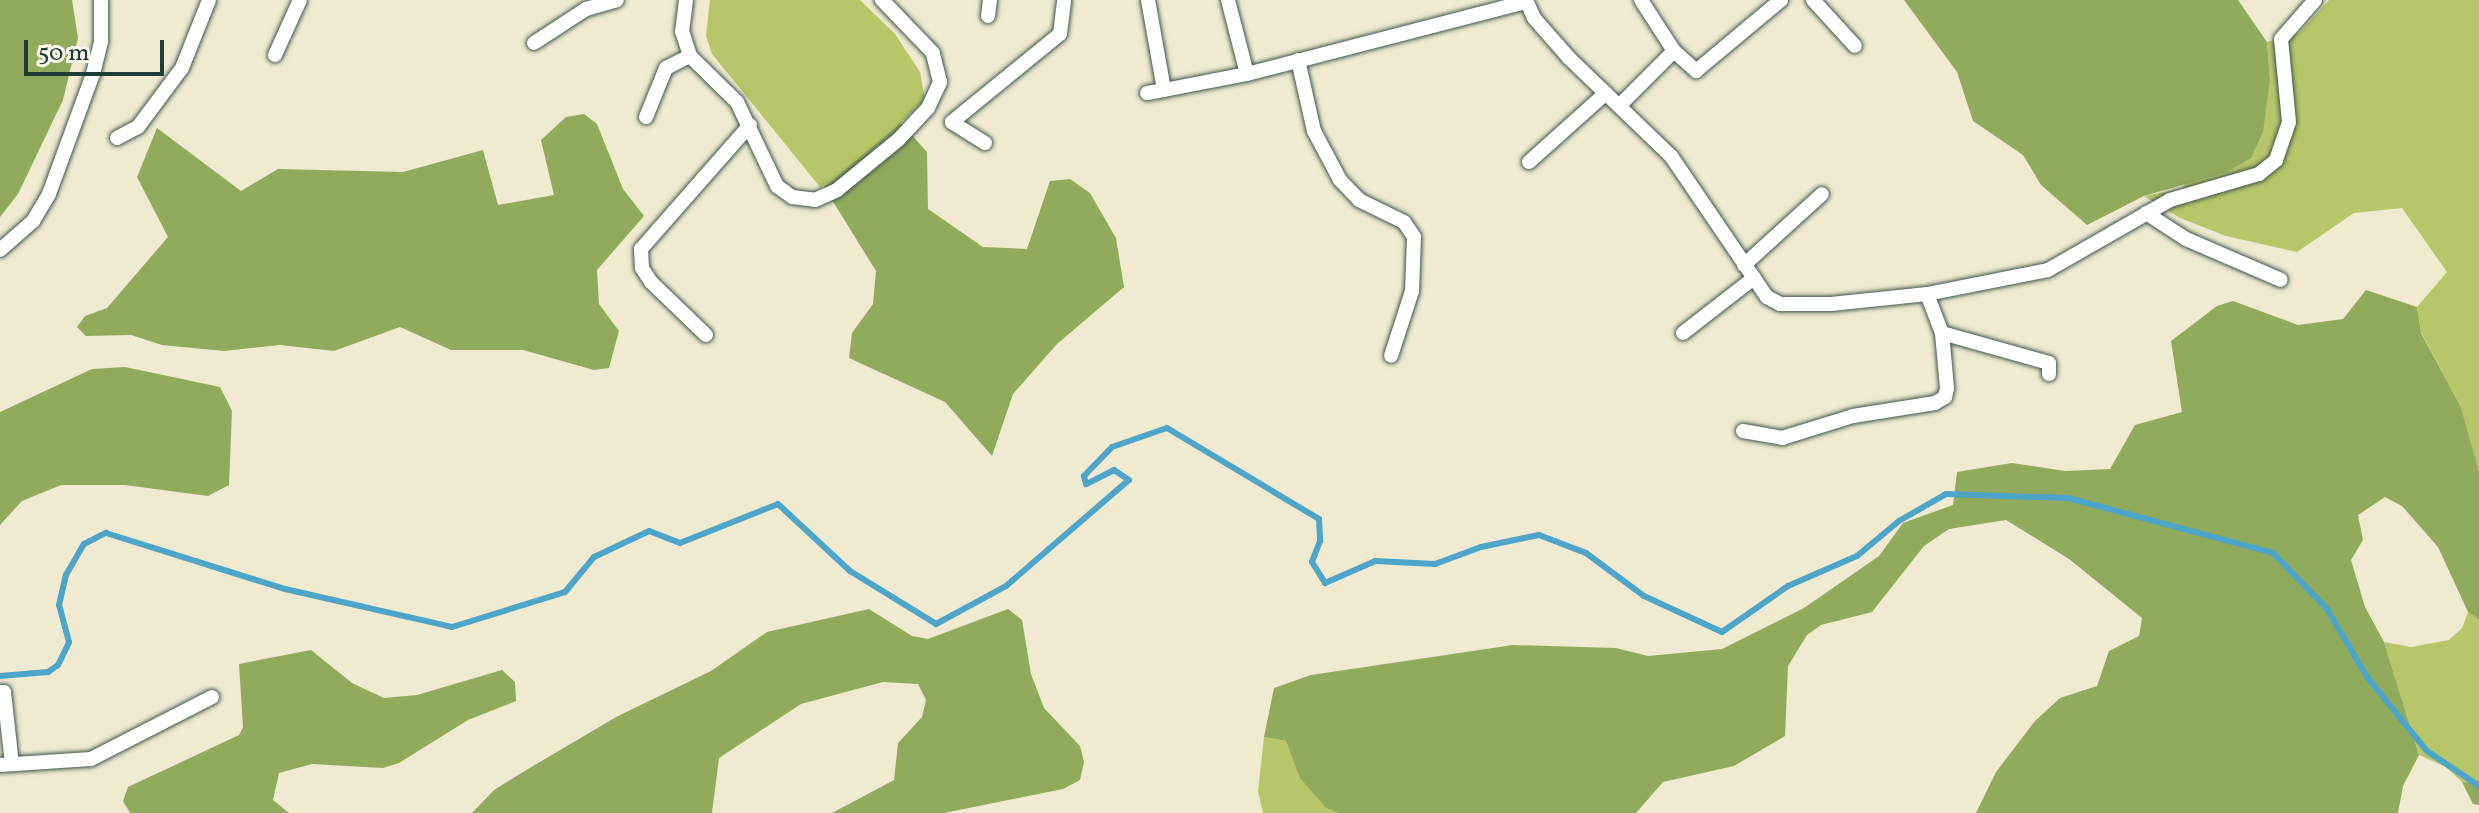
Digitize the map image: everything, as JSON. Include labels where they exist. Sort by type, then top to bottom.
[{"type":"street","points":[[0,250],[33,221],[73,136],[101,41],[101,0]]},
{"type":"street","points":[[117,138],[138,127],[182,68],[209,0]]},
{"type":"street","points":[[275,55],[300,0]]},
{"type":"street","points":[[534,43],[586,9],[617,0]]},
{"type":"street","points":[[686,0],[682,31],[690,56],[737,102],[777,186],[792,197],[815,200],[837,190],[899,139],[932,101],[940,66],[882,0]]},
{"type":"street","points":[[988,16],[990,0]]},
{"type":"street","points":[[952,122],[1060,34],[1064,0]]},
{"type":"street","points":[[1148,0],[1164,90]]},
{"type":"street","points":[[1228,0],[1247,74]]},
{"type":"street","points":[[1641,0],[1674,51],[1699,71],[1781,0]]},
{"type":"street","points":[[1813,0],[1855,46]]},
{"type":"street","points":[[1147,93],[1247,74],[1526,1],[1534,18],[1671,156],[1767,297],[1780,304],[1831,304],[1927,294],[2048,270],[2146,213],[2201,189],[2246,180],[2276,160],[2289,122],[2291,99],[2281,39],[2315,0]]},
{"type":"street","points":[[1620,105],[1674,51]]},
{"type":"street","points":[[646,117],[666,68],[690,56]]},
{"type":"street","points":[[1298,60],[1314,131],[1340,180],[1359,200],[1404,222],[1414,237],[1412,291],[1391,356]]},
{"type":"street","points":[[1529,162],[1606,93]]},
{"type":"street","points":[[932,101],[952,122],[985,143]]},
{"type":"street","points":[[706,335],[651,282],[642,268],[641,249],[750,125]]},
{"type":"street","points":[[1744,265],[1822,194]]},
{"type":"street","points":[[2146,213],[2186,239],[2281,280]]},
{"type":"street","points":[[1683,333],[1754,278]]},
{"type":"street","points":[[1743,431],[1782,438],[1853,416],[1935,403],[1945,397],[1947,388],[1942,333],[1927,294]]},
{"type":"street","points":[[1942,333],[2049,363],[2049,374]]},
{"type":"street","points":[[0,692],[4,692],[6,764],[91,759],[212,697]]},
{"type":"green space","points":[[0,0],[72,0],[78,38],[63,100],[18,194],[0,217]]},
{"type":"green space","points":[[710,0],[860,0],[895,34],[920,72],[925,100],[847,174],[820,187],[712,54],[706,36]]},
{"type":"green space","points":[[1904,0],[2238,0],[2267,42],[2270,79],[2263,132],[2251,158],[2227,172],[2144,196],[2087,225],[2041,185],[2023,155],[1973,121],[1957,72]]},
{"type":"green space","points":[[2329,0],[2479,0],[2479,471],[2461,407],[2421,332],[2417,307],[2447,272],[2402,208],[2354,213],[2297,252],[2226,236],[2180,218],[2144,196],[2181,189],[2270,79],[2267,42],[2299,33]]},
{"type":"green space","points":[[584,114],[597,124],[623,189],[644,216],[597,270],[599,304],[619,331],[609,368],[594,370],[523,350],[451,350],[400,327],[334,351],[280,345],[224,351],[162,345],[131,335],[86,336],[77,327],[85,316],[107,308],[168,237],[137,177],[157,128],[241,191],[278,169],[403,172],[483,150],[498,205],[554,195],[541,140],[566,117]]},
{"type":"green space","points":[[901,123],[927,152],[928,209],[983,247],[1027,249],[1050,181],[1070,179],[1090,193],[1116,238],[1124,287],[1057,344],[1013,394],[992,456],[945,402],[849,358],[852,333],[873,304],[876,271],[824,187]]},
{"type":"green space","points":[[2366,290],[2417,307],[2421,333],[2461,407],[2479,471],[2479,620],[2468,612],[2438,547],[2402,506],[2385,497],[2358,515],[2363,540],[2351,560],[2365,607],[2384,642],[2419,755],[2403,786],[2398,813],[1976,813],[1996,772],[2035,721],[2060,698],[2097,686],[2109,651],[2139,636],[2142,618],[2069,559],[2006,520],[1949,529],[1924,546],[1872,612],[1821,625],[1807,635],[1788,666],[1785,736],[1734,766],[1663,782],[1636,813],[1338,813],[1326,808],[1300,778],[1286,741],[1264,737],[1274,688],[1311,675],[1513,645],[1616,648],[1648,656],[1722,649],[1804,608],[1879,556],[1903,523],[1953,505],[1957,472],[2012,463],[2065,471],[2110,469],[2135,425],[2182,412],[2171,341],[2217,306],[2233,301],[2298,325],[2343,319]]},
{"type":"green space","points":[[125,367],[220,387],[232,411],[229,485],[208,496],[125,485],[61,485],[22,501],[0,525],[0,412],[92,369]]},
{"type":"green space","points":[[869,609],[912,636],[928,639],[1008,609],[1022,620],[1031,674],[1044,708],[1080,746],[1084,762],[1080,780],[1063,789],[944,813],[832,813],[894,780],[898,743],[922,717],[926,700],[918,684],[883,682],[801,704],[719,758],[712,813],[472,813],[494,790],[523,772],[616,717],[711,671],[767,632]]},
{"type":"green space","points":[[2468,612],[2479,620],[2479,783],[2462,782],[2446,767],[2419,755],[2384,642],[2411,647],[2449,640],[2462,628]]},
{"type":"green space","points":[[311,650],[352,683],[384,698],[417,695],[502,670],[515,682],[516,701],[468,720],[399,763],[383,768],[312,764],[279,773],[273,800],[289,813],[130,813],[123,801],[128,787],[239,735],[243,727],[239,664]]},
{"type":"green space","points":[[1264,737],[1286,741],[1301,778],[1326,808],[1338,813],[1263,813],[1258,791]]},
{"type":"green space","points":[[2462,782],[2479,783],[2479,805],[2473,804]]},
{"type":"waterway","points":[[0,676],[48,672],[58,665],[69,642],[59,605],[66,575],[84,544],[106,533],[285,589],[452,627],[565,592],[594,557],[649,531],[680,543],[778,504],[850,571],[936,624],[1006,586],[1129,480],[1114,470],[1086,484],[1084,476],[1112,447],[1167,428],[1319,519],[1320,541],[1312,562],[1325,583],[1375,561],[1435,564],[1481,547],[1539,535],[1586,553],[1644,596],[1722,632],[1788,586],[1857,556],[1899,521],[1946,494],[2068,498],[2273,553],[2327,609],[2367,677],[2427,751],[2479,786]]}]
